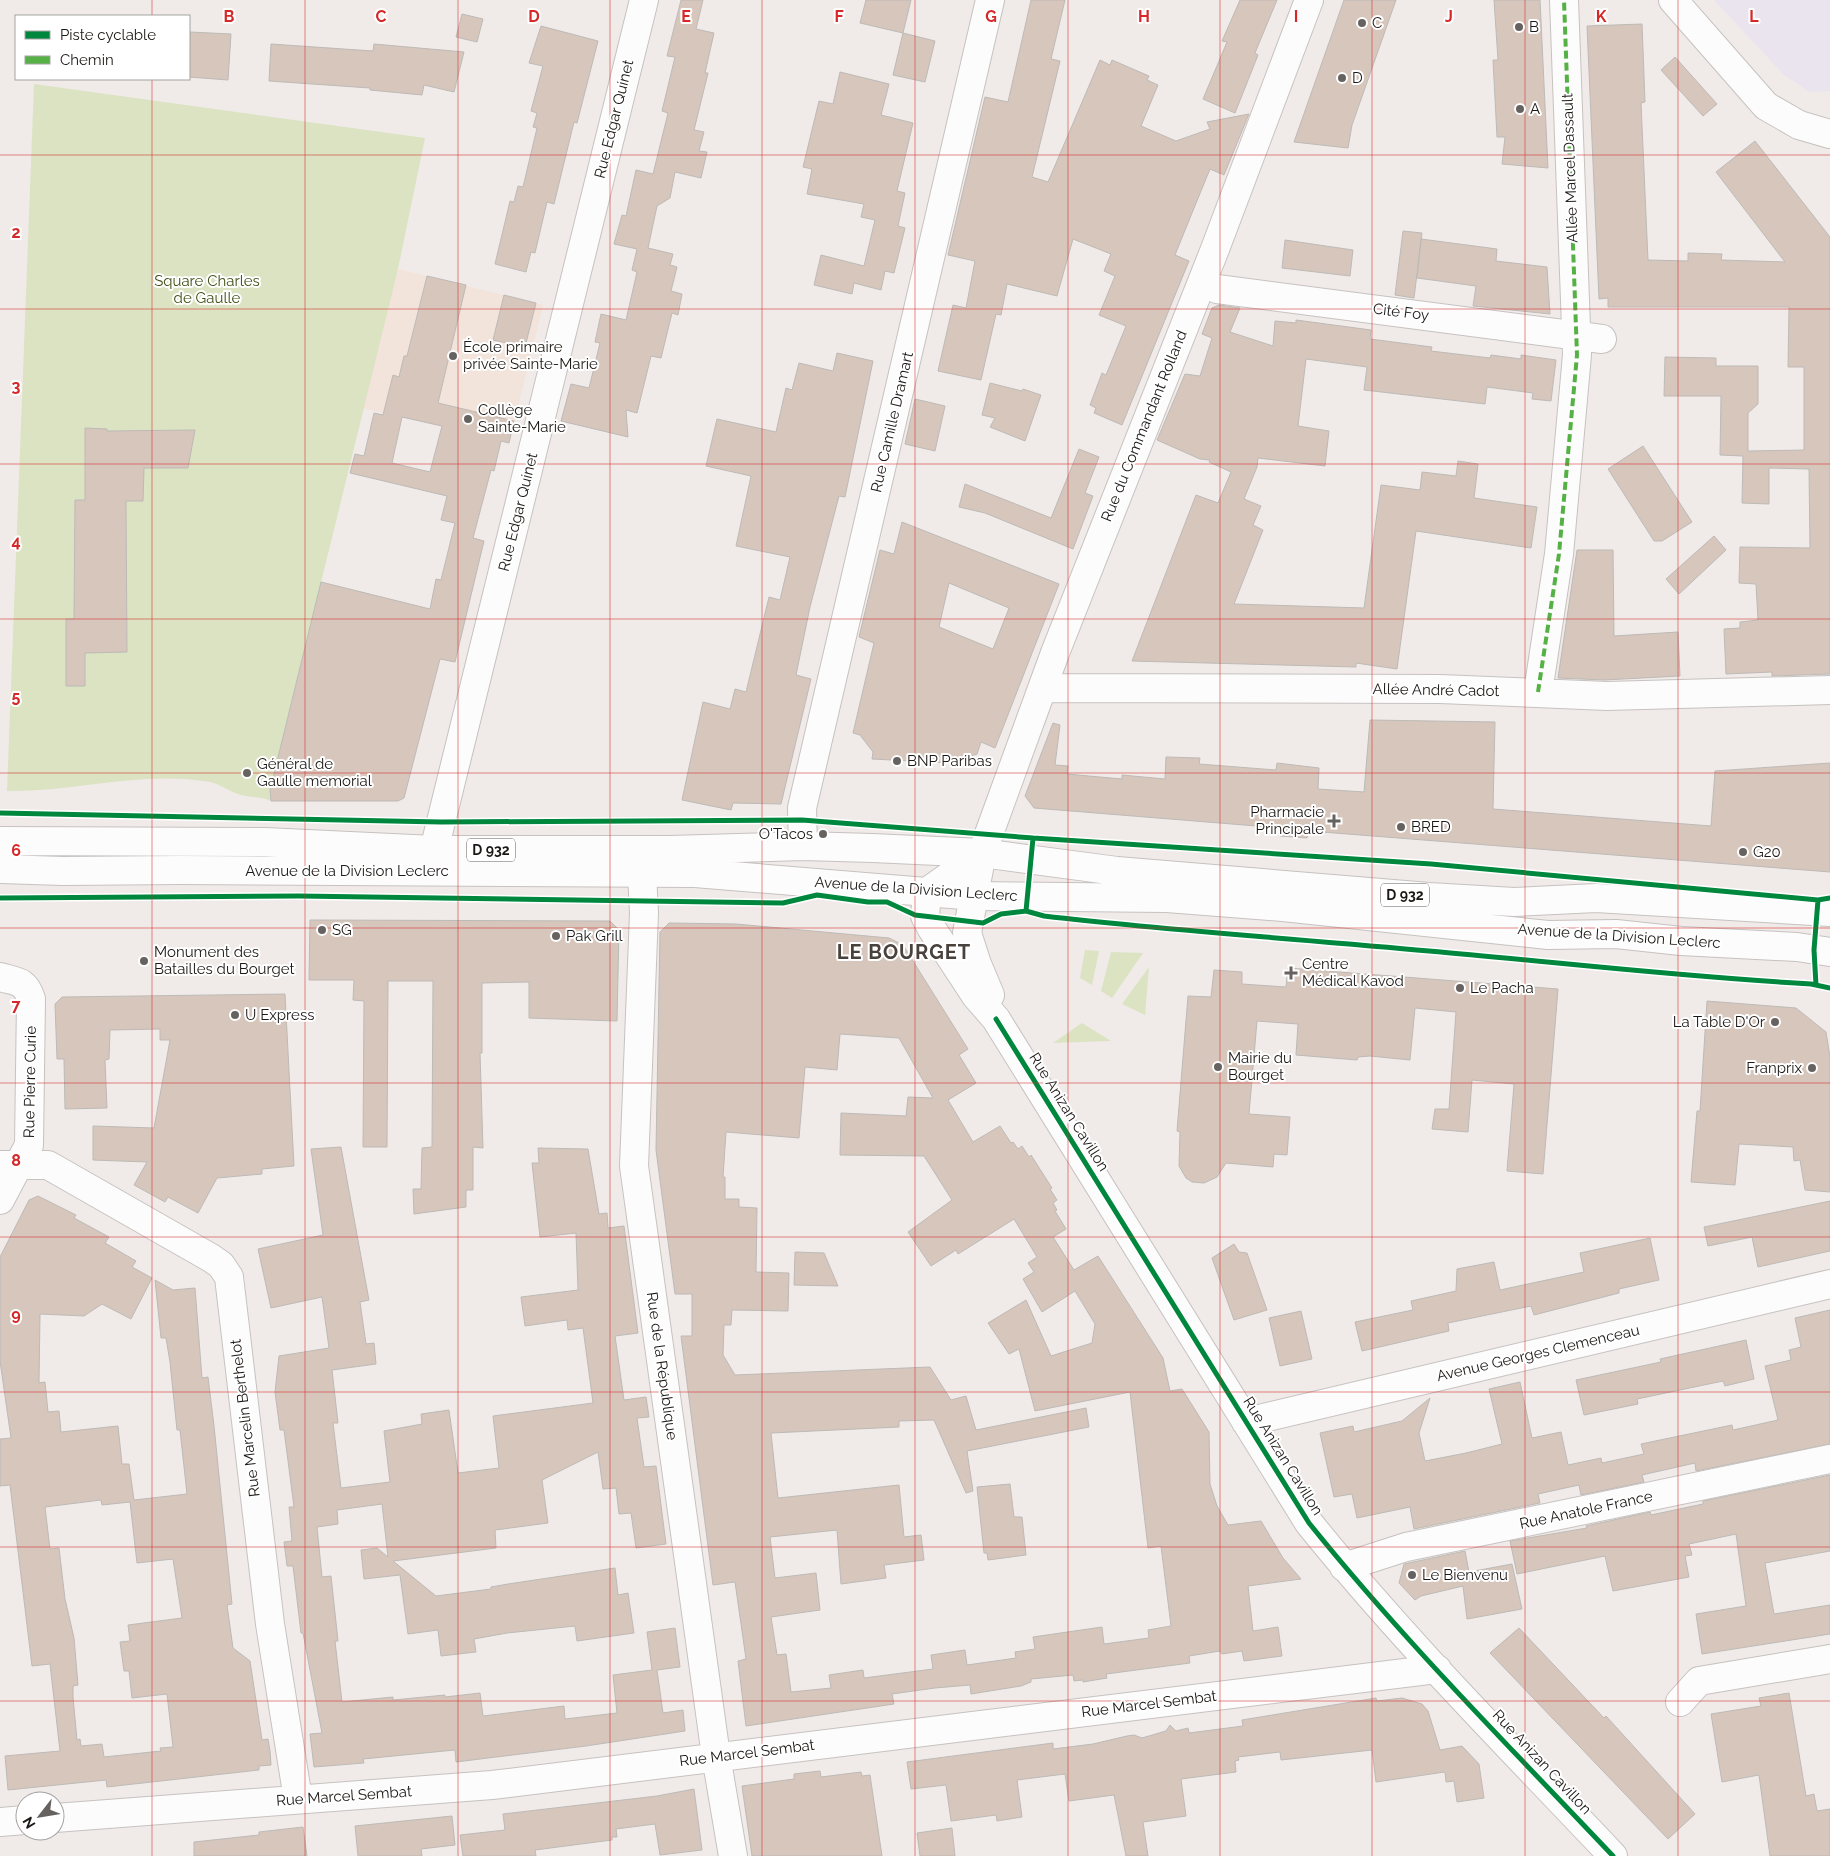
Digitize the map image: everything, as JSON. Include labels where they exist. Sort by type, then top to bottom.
[{"type":"street","name":"Rue Camille Dramart","points":[[802,846],[802,808],[990,0]]},
{"type":"street","name":"Rue du Commandant Rolland","points":[[975,896],[982,853],[1043,688],[1202,282],[1309,0]]},
{"type":"street","name":"Allée Marcel Dassault","points":[[1538,692],[1558,554],[1577,355],[1589,337],[1564,0]]},
{"type":"street","points":[[1673,0],[1766,106],[1799,125],[1830,134]]},
{"type":"street","name":"Rue Edgar Quinet","points":[[434,850],[636,2]]},
{"type":"street","name":"Cité Foy","points":[[1202,282],[1217,289],[1589,337]]},
{"type":"street","name":"Allée André Cadot","points":[[1043,688],[1440,689],[1607,696],[1830,690]]},
{"type":"street","name":"Avenue de la Division Leclerc","points":[[0,842],[265,842],[434,850],[661,850],[802,846],[982,853],[1117,871],[1429,897],[1514,902],[1596,898],[1830,912]]},
{"type":"street","points":[[927,892],[982,853]]},
{"type":"street","name":"Avenue de la Division Leclerc","points":[[0,869],[63,871],[695,873],[975,896],[1167,898],[1283,907],[1548,935],[1616,934],[1682,941],[1797,947],[1830,952]]},
{"type":"street","name":"Rue de la République","points":[[642,873],[644,913],[634,1166],[716,1756],[733,1856]]},
{"type":"street","name":"Rue Anizan Cavillon","points":[[927,892],[925,916],[932,929],[976,996],[996,1019],[1309,1523],[1344,1567],[1437,1669],[1614,1856]]},
{"type":"street","name":"Rue Anizan Cavillon","points":[[975,896],[968,933],[976,964],[989,987],[996,1019]]},
{"type":"street","name":"Rue Pierre Curie","points":[[0,977],[21,983],[27,988],[31,999],[29,1145],[9,1165],[0,1200]]},
{"type":"street","name":"Rue Marcelin Berthelot","points":[[9,1165],[48,1165],[211,1258],[221,1265],[229,1277],[270,1624],[298,1799]]},
{"type":"street","name":"Avenue Georges Clemenceau","points":[[1246,1422],[1830,1284]]},
{"type":"street","name":"Rue Anatole France","points":[[1344,1567],[1406,1547],[1830,1459]]},
{"type":"street","points":[[1680,1702],[1699,1681],[1830,1659]]},
{"type":"street","name":"Rue Marcel Sembat","points":[[65,1817],[492,1785],[1437,1669]]},
{"type":"street","points":[[0,1822],[15,1821]]},
{"type":"shaded area","points":[[1714,0],[1830,0],[1830,91],[1809,92],[1784,75]]},
{"type":"shaded area","name":"École primaire privée Sainte-Marie","points":[[398,269],[543,305],[509,443],[363,408]]},
{"type":"green space","name":"Square Charles de Gaulle","points":[[34,84],[425,138],[398,269],[270,790],[271,801],[235,793],[210,782],[159,778],[7,791]]},
{"type":"green space","points":[[1085,950],[1099,951],[1092,985],[1080,978]]},
{"type":"green space","points":[[1111,952],[1143,953],[1112,998],[1101,991]]},
{"type":"green space","points":[[1149,967],[1145,1015],[1122,1004]]},
{"type":"green space","points":[[1082,1023],[1111,1041],[1053,1043]]},
{"type":"building","points":[[681,0],[703,0],[696,29],[714,33],[705,73],[708,73],[694,130],[704,132],[699,151],[707,152],[701,178],[675,172],[670,198],[657,206],[648,248],[673,254],[670,265],[677,267],[671,291],[682,294],[678,315],[672,313],[661,358],[651,356],[637,413],[626,410],[628,437],[561,421],[571,384],[589,388],[600,343],[595,342],[601,314],[626,320],[637,272],[632,270],[637,249],[614,244],[622,215],[626,216],[636,170],[653,174],[668,113],[662,111],[675,57],[667,56]]},
{"type":"building","points":[[866,0],[911,0],[903,33],[860,23]]},
{"type":"building","points":[[1031,0],[1065,0],[1051,59],[1060,61],[1032,177],[1048,182],[1100,60],[1110,65],[1112,60],[1149,76],[1147,80],[1158,85],[1141,126],[1176,141],[1210,129],[1207,122],[1249,114],[1224,175],[1210,169],[1192,213],[1175,255],[1189,261],[1122,425],[1094,413],[1096,408],[1090,405],[1102,373],[1106,375],[1126,326],[1099,315],[1115,276],[1104,271],[1111,254],[1073,239],[1057,296],[1007,284],[1001,315],[996,314],[981,380],[938,371],[953,305],[966,308],[975,261],[948,255],[985,97],[1008,102]]},
{"type":"building","points":[[1240,0],[1277,0],[1255,53],[1258,55],[1235,113],[1203,99],[1227,42],[1222,41]]},
{"type":"building","name":"D","points":[[1344,0],[1396,0],[1352,125],[1348,148],[1294,142]]},
{"type":"building","name":"A","points":[[1494,0],[1540,0],[1548,168],[1502,164],[1505,137],[1497,137],[1493,60],[1498,60]]},
{"type":"building","points":[[462,14],[483,19],[477,42],[456,37]]},
{"type":"building","points":[[1642,24],[1645,102],[1641,103],[1648,260],[1688,261],[1688,253],[1722,254],[1721,260],[1785,262],[1716,172],[1755,141],[1830,237],[1830,674],[1772,676],[1772,672],[1726,674],[1724,629],[1740,628],[1740,622],[1758,620],[1756,584],[1739,583],[1740,547],[1810,548],[1809,469],[1769,468],[1769,504],[1742,503],[1743,456],[1720,455],[1721,396],[1664,396],[1665,357],[1716,358],[1716,366],[1758,366],[1758,404],[1748,413],[1748,451],[1804,450],[1804,367],[1788,367],[1789,307],[1608,307],[1608,298],[1599,299],[1587,26]]},
{"type":"building","points":[[541,26],[598,41],[577,123],[574,122],[554,204],[547,202],[535,253],[531,252],[526,272],[495,264],[510,201],[514,202],[518,186],[523,187],[537,128],[533,127],[537,113],[531,111],[543,66],[529,63]]},
{"type":"building","points":[[190,32],[231,34],[228,80],[190,77]]},
{"type":"building","points":[[903,33],[935,41],[925,82],[893,75]]},
{"type":"building","points":[[271,44],[373,51],[374,44],[464,52],[454,92],[424,85],[422,95],[370,90],[370,88],[269,81]]},
{"type":"building","points":[[1675,57],[1717,104],[1703,116],[1661,70]]},
{"type":"building","points":[[840,72],[889,84],[881,115],[913,123],[897,191],[905,193],[898,226],[905,228],[894,273],[885,271],[881,290],[854,283],[852,294],[814,285],[821,255],[864,266],[875,220],[861,217],[864,204],[807,194],[812,169],[803,167],[819,101],[833,104]]},
{"type":"building","points":[[1403,231],[1422,233],[1414,298],[1395,295]]},
{"type":"building","points":[[1421,239],[1497,249],[1496,261],[1547,267],[1550,314],[1473,306],[1476,286],[1417,278]]},
{"type":"building","points":[[1285,240],[1353,250],[1350,276],[1282,268]]},
{"type":"building","points":[[427,276],[466,285],[438,403],[514,421],[509,443],[501,441],[494,471],[491,470],[473,538],[484,541],[455,662],[440,659],[404,798],[398,801],[271,801],[270,790],[321,582],[430,609],[436,579],[441,580],[455,523],[441,520],[447,496],[350,473],[355,454],[364,456],[374,413],[383,415],[393,375],[399,377],[404,356],[407,356]],"holes":[[[402,417],[442,426],[430,472],[392,463]]]},
{"type":"building","points":[[504,295],[536,303],[525,347],[493,340]]},
{"type":"building","points":[[1219,305],[1240,308],[1230,332],[1273,346],[1275,321],[1296,323],[1296,320],[1371,330],[1370,339],[1432,347],[1431,351],[1490,358],[1491,355],[1521,359],[1521,355],[1556,360],[1551,401],[1532,399],[1533,393],[1487,387],[1485,404],[1364,390],[1367,367],[1306,359],[1298,426],[1329,431],[1325,466],[1258,458],[1257,467],[1244,499],[1261,506],[1253,525],[1263,530],[1234,604],[1364,608],[1381,485],[1420,490],[1422,472],[1456,476],[1458,461],[1478,464],[1474,498],[1537,507],[1531,548],[1416,531],[1397,669],[1356,663],[1356,667],[1132,661],[1196,495],[1218,503],[1231,472],[1209,462],[1210,460],[1200,459],[1157,440],[1185,374],[1200,376],[1212,338],[1202,334],[1212,308]]},
{"type":"building","points":[[837,353],[873,361],[845,497],[839,496],[810,607],[796,675],[811,679],[781,804],[733,803],[731,810],[682,800],[703,702],[730,709],[735,689],[746,692],[769,597],[780,600],[790,557],[736,546],[751,476],[706,466],[717,419],[776,432],[786,388],[792,390],[799,363],[833,371]]},
{"type":"building","points":[[990,383],[1022,391],[1023,389],[1041,395],[1025,441],[990,427],[995,418],[982,415]]},
{"type":"building","points":[[915,399],[945,406],[935,451],[905,444]]},
{"type":"building","points":[[85,428],[107,429],[107,431],[195,430],[188,468],[144,468],[143,501],[126,501],[127,652],[85,653],[85,686],[66,686],[66,619],[74,619],[75,500],[85,500]]},
{"type":"building","points":[[1643,446],[1692,522],[1662,541],[1654,541],[1608,469]]},
{"type":"building","points":[[1079,449],[1099,457],[1085,493],[1093,496],[1073,549],[985,513],[959,507],[965,484],[1051,518]]},
{"type":"building","points":[[902,522],[1059,584],[995,748],[981,742],[977,754],[951,763],[872,759],[873,752],[860,735],[853,733],[874,643],[859,637],[880,550],[894,554]],"holes":[[[949,583],[1009,608],[993,649],[939,627]]]},
{"type":"building","points":[[1714,536],[1726,550],[1679,594],[1666,579]]},
{"type":"building","points":[[1577,550],[1613,550],[1614,636],[1678,632],[1680,676],[1604,680],[1558,678]]},
{"type":"building","points":[[1370,720],[1495,722],[1493,809],[1711,826],[1715,771],[1830,763],[1830,872],[1309,831],[1307,838],[1280,836],[1281,828],[1034,808],[1025,796],[1053,723],[1060,725],[1055,765],[1068,766],[1067,774],[1122,779],[1122,775],[1165,779],[1166,757],[1200,758],[1199,764],[1276,770],[1277,763],[1319,768],[1318,789],[1364,792]]},
{"type":"building","points":[[310,920],[610,921],[619,930],[617,1021],[529,1018],[529,982],[482,983],[482,1053],[480,1053],[483,1148],[473,1147],[473,1190],[466,1190],[466,1207],[414,1214],[413,1189],[421,1189],[422,1148],[432,1147],[433,981],[388,981],[387,1147],[363,1147],[364,1001],[353,1000],[354,980],[309,980]]},
{"type":"building","points":[[669,923],[736,924],[889,938],[903,945],[968,1049],[959,1055],[976,1083],[948,1100],[973,1142],[1000,1126],[1011,1143],[1013,1142],[1018,1149],[1022,1146],[1029,1157],[1031,1155],[1052,1188],[1050,1189],[1057,1200],[1053,1203],[1057,1210],[1055,1211],[1066,1229],[1053,1237],[1074,1270],[1098,1256],[1163,1358],[1170,1391],[1182,1389],[1209,1432],[1210,1484],[1217,1506],[1228,1525],[1261,1521],[1283,1558],[1301,1579],[1248,1586],[1253,1631],[1278,1627],[1282,1656],[1244,1661],[1242,1651],[1222,1654],[1220,1651],[1189,1656],[1190,1663],[1106,1674],[1107,1678],[1083,1682],[1083,1680],[1074,1681],[1073,1675],[1031,1679],[1031,1682],[1021,1686],[971,1694],[970,1685],[935,1688],[892,1694],[894,1704],[746,1726],[738,1661],[746,1659],[735,1582],[713,1585],[681,1336],[692,1336],[692,1294],[675,1294],[656,1150],[660,932]],"holes":[[[840,1034],[899,1038],[933,1098],[908,1097],[906,1116],[841,1113],[840,1155],[924,1156],[952,1200],[908,1232],[931,1266],[956,1250],[958,1254],[1014,1219],[1037,1257],[1028,1263],[1034,1272],[1023,1279],[1042,1312],[1075,1291],[1095,1324],[1092,1343],[1051,1356],[1026,1300],[988,1323],[1009,1354],[1019,1349],[1035,1411],[1130,1392],[1148,1548],[1161,1546],[1171,1626],[1148,1630],[1149,1638],[1104,1644],[1102,1627],[1033,1637],[1035,1649],[1015,1652],[1016,1658],[967,1665],[965,1650],[931,1655],[933,1669],[864,1678],[863,1670],[829,1675],[831,1688],[791,1692],[786,1654],[777,1655],[771,1617],[820,1610],[816,1573],[775,1578],[770,1537],[837,1530],[841,1584],[886,1578],[884,1565],[924,1560],[921,1535],[904,1537],[899,1485],[778,1498],[771,1433],[899,1427],[899,1421],[934,1420],[966,1493],[973,1491],[967,1451],[1089,1427],[1086,1408],[976,1430],[966,1396],[951,1400],[930,1367],[735,1375],[723,1355],[724,1325],[731,1325],[732,1310],[788,1311],[789,1273],[756,1272],[757,1208],[739,1207],[739,1199],[725,1199],[725,1177],[723,1177],[726,1132],[799,1138],[805,1067],[837,1070]]]},
{"type":"building","points":[[1288,968],[1558,989],[1543,1174],[1507,1171],[1514,1084],[1472,1080],[1468,1132],[1432,1129],[1435,1109],[1449,1109],[1456,1012],[1415,1008],[1410,1060],[1370,1056],[1358,1057],[1357,1060],[1296,1055],[1298,1024],[1257,1021],[1249,1114],[1290,1117],[1287,1155],[1274,1154],[1273,1167],[1226,1163],[1217,1177],[1204,1183],[1192,1182],[1186,1178],[1179,1166],[1180,1132],[1177,1131],[1188,996],[1211,997],[1214,970],[1242,972],[1242,984],[1286,987]]},
{"type":"building","points":[[285,994],[294,1166],[262,1169],[262,1174],[217,1178],[198,1213],[168,1197],[165,1202],[134,1185],[147,1162],[93,1160],[93,1126],[154,1128],[170,1040],[160,1040],[160,1029],[110,1030],[109,1059],[105,1060],[107,1108],[65,1109],[64,1059],[57,1059],[55,1004],[62,997]]},
{"type":"building","points":[[1707,1001],[1796,1008],[1826,1032],[1830,1057],[1830,1192],[1805,1190],[1800,1160],[1794,1161],[1793,1147],[1739,1144],[1735,1185],[1691,1182],[1697,1111],[1700,1111]]},
{"type":"building","points":[[341,1147],[369,1300],[360,1302],[366,1344],[374,1343],[376,1364],[332,1370],[338,1423],[333,1423],[341,1488],[390,1482],[384,1431],[422,1424],[421,1414],[449,1410],[458,1473],[499,1468],[493,1416],[593,1403],[583,1328],[568,1330],[567,1320],[525,1326],[521,1297],[578,1290],[576,1233],[540,1237],[532,1163],[539,1163],[538,1148],[588,1149],[599,1214],[607,1213],[608,1228],[624,1226],[638,1333],[615,1336],[624,1400],[646,1397],[649,1417],[637,1418],[644,1467],[656,1466],[666,1544],[636,1548],[631,1513],[619,1514],[616,1488],[603,1489],[598,1452],[542,1480],[548,1523],[495,1530],[496,1548],[393,1561],[436,1596],[491,1589],[491,1587],[508,1584],[615,1568],[618,1595],[628,1593],[634,1633],[577,1641],[575,1626],[507,1633],[474,1639],[476,1652],[441,1656],[438,1630],[408,1634],[400,1575],[364,1579],[361,1550],[377,1548],[388,1557],[382,1504],[337,1510],[338,1524],[317,1527],[322,1577],[331,1576],[338,1641],[335,1641],[342,1702],[393,1697],[393,1700],[445,1695],[445,1697],[480,1693],[483,1716],[564,1706],[565,1719],[617,1713],[613,1675],[652,1670],[647,1632],[675,1628],[680,1667],[657,1670],[663,1713],[683,1710],[685,1731],[586,1746],[456,1762],[455,1750],[363,1759],[364,1763],[314,1767],[310,1734],[322,1733],[303,1633],[301,1633],[293,1566],[287,1566],[284,1542],[292,1541],[289,1507],[294,1507],[284,1430],[280,1430],[275,1392],[279,1356],[329,1348],[322,1297],[271,1308],[258,1249],[323,1235],[311,1149]]},
{"type":"building","points":[[38,1196],[76,1215],[74,1218],[109,1237],[105,1243],[136,1261],[132,1267],[152,1278],[131,1319],[102,1304],[84,1316],[40,1314],[39,1383],[45,1382],[48,1412],[59,1411],[61,1432],[118,1426],[122,1464],[129,1464],[134,1500],[187,1494],[180,1430],[177,1430],[170,1362],[166,1338],[161,1338],[155,1280],[173,1290],[195,1288],[202,1378],[208,1377],[214,1426],[232,1604],[227,1605],[233,1648],[250,1661],[262,1740],[268,1739],[270,1751],[271,1765],[259,1766],[259,1770],[107,1787],[106,1780],[8,1790],[5,1756],[60,1751],[50,1664],[32,1666],[10,1485],[0,1486],[0,1439],[11,1438],[0,1361],[0,1257],[29,1200]],"holes":[[[101,1500],[102,1505],[130,1502],[137,1563],[173,1559],[182,1618],[128,1625],[130,1641],[120,1642],[124,1671],[129,1671],[132,1698],[167,1694],[173,1747],[160,1748],[161,1751],[104,1757],[102,1744],[81,1746],[80,1739],[77,1740],[73,1697],[73,1686],[78,1685],[74,1638],[65,1599],[59,1548],[50,1549],[45,1507]]]},
{"type":"building","points":[[1830,1201],[1830,1251],[1758,1267],[1752,1237],[1708,1246],[1704,1227]]},
{"type":"building","points":[[1650,1238],[1659,1280],[1619,1289],[1619,1293],[1534,1315],[1531,1306],[1448,1323],[1449,1331],[1362,1351],[1355,1322],[1413,1310],[1411,1301],[1456,1291],[1457,1269],[1494,1262],[1500,1290],[1584,1272],[1580,1253]]},
{"type":"building","points":[[1234,1244],[1239,1252],[1247,1253],[1267,1310],[1234,1320],[1212,1258]]},
{"type":"building","points":[[795,1252],[824,1253],[838,1286],[794,1285]]},
{"type":"building","points":[[1830,1310],[1830,1444],[1696,1471],[1695,1463],[1642,1475],[1644,1482],[1581,1495],[1579,1485],[1538,1494],[1540,1503],[1414,1529],[1410,1507],[1357,1518],[1352,1494],[1334,1497],[1320,1433],[1353,1426],[1354,1432],[1402,1421],[1430,1398],[1419,1433],[1425,1461],[1502,1444],[1489,1389],[1520,1382],[1532,1438],[1561,1432],[1568,1465],[1601,1458],[1602,1463],[1644,1454],[1641,1444],[1732,1425],[1733,1430],[1778,1420],[1765,1366],[1791,1360],[1789,1350],[1801,1347],[1795,1318]]},
{"type":"building","points":[[1301,1311],[1312,1359],[1280,1366],[1269,1318]]},
{"type":"building","points":[[1746,1340],[1754,1379],[1725,1386],[1723,1381],[1637,1399],[1638,1404],[1584,1415],[1576,1380],[1661,1362],[1660,1359]]},
{"type":"building","points":[[1830,1475],[1830,1551],[1765,1563],[1774,1614],[1830,1605],[1830,1634],[1702,1654],[1696,1614],[1746,1606],[1736,1534],[1689,1544],[1692,1555],[1685,1556],[1689,1577],[1613,1591],[1605,1556],[1517,1574],[1510,1541],[1587,1528],[1586,1526],[1650,1512],[1651,1515],[1703,1504],[1703,1501]]},
{"type":"building","points":[[1010,1484],[1014,1517],[1022,1517],[1026,1555],[988,1560],[987,1553],[984,1553],[977,1487]]},
{"type":"building","points":[[1465,1551],[1469,1572],[1512,1564],[1522,1609],[1467,1619],[1463,1586],[1421,1596],[1415,1600],[1399,1583],[1404,1564]]},
{"type":"building","points":[[1519,1628],[1604,1718],[1606,1716],[1695,1814],[1668,1839],[1490,1653]]},
{"type":"building","points":[[1789,1693],[1806,1796],[1814,1794],[1817,1811],[1830,1809],[1830,1856],[1770,1856],[1759,1775],[1722,1782],[1711,1714],[1761,1706],[1759,1698]]},
{"type":"building","points":[[1376,1698],[1377,1701],[1402,1698],[1422,1704],[1428,1711],[1440,1750],[1462,1746],[1479,1764],[1484,1798],[1457,1802],[1454,1781],[1446,1782],[1445,1772],[1376,1782],[1372,1750],[1281,1760],[1280,1752],[1238,1757],[1239,1760],[1235,1761],[1236,1772],[1181,1779],[1186,1816],[1143,1822],[1148,1856],[1126,1856],[1114,1795],[1069,1801],[1065,1774],[1017,1780],[1022,1817],[997,1821],[996,1815],[951,1821],[946,1785],[911,1789],[907,1762],[1053,1743],[1053,1749],[1093,1744],[1134,1735],[1142,1738],[1166,1731],[1170,1725],[1176,1731],[1188,1728],[1189,1733],[1243,1726],[1242,1720]]},
{"type":"building","points":[[820,1771],[821,1777],[861,1772],[862,1776],[870,1775],[882,1856],[752,1856],[742,1786],[794,1779],[794,1774]]},
{"type":"building","points":[[694,1789],[702,1850],[660,1855],[655,1824],[616,1829],[617,1837],[612,1837],[612,1840],[535,1850],[536,1856],[463,1856],[460,1835],[505,1830],[503,1814],[657,1796]]},
{"type":"building","points":[[452,1816],[455,1845],[421,1849],[422,1856],[358,1856],[355,1826]]},
{"type":"building","points":[[303,1827],[307,1856],[194,1856],[194,1842],[259,1835],[259,1832]]},
{"type":"building","points":[[952,1828],[955,1856],[920,1856],[917,1833]]},
{"type":"marked path","points":[[1538,692],[1559,554],[1577,355],[1564,0]]},
{"type":"cycle path","points":[[0,813],[441,822],[802,820],[1033,838],[1431,864],[1818,900],[1830,898]]},
{"type":"cycle path","points":[[1026,911],[1033,838]]},
{"type":"cycle path","points":[[0,898],[299,896],[783,903],[817,895],[868,902],[887,902],[915,915],[983,923],[1001,914],[1026,911],[1044,916],[1140,926],[1811,984],[1830,988]]},
{"type":"cycle path","points":[[1816,985],[1814,950],[1818,900]]},
{"type":"cycle path","points":[[996,1019],[1309,1523],[1419,1651],[1613,1856]]},
{"type":"place","name":"C","points":[[1362,23]]},
{"type":"place","name":"B","points":[[1519,27]]},
{"type":"place","name":"D","points":[[1342,78]]},
{"type":"place","name":"A","points":[[1520,109]]},
{"type":"place","name":"École primaire privée Sainte-Marie","points":[[453,356]]},
{"type":"place","name":"Collège Sainte-Marie","points":[[468,419]]},
{"type":"place","name":"BNP Paribas","points":[[897,761]]},
{"type":"place","name":"Général de Gaulle memorial","points":[[247,773]]},
{"type":"place","name":"Pharmacie Principale","points":[[1334,821]]},
{"type":"place","name":"BRED","points":[[1401,827]]},
{"type":"place","name":"O'Tacos","points":[[823,834]]},
{"type":"place","name":"G20","points":[[1743,852]]},
{"type":"place","name":"SG","points":[[322,930]]},
{"type":"place","name":"Pak Grill","points":[[556,936]]},
{"type":"place","name":"Monument des Batailles du Bourget","points":[[144,961]]},
{"type":"place","name":"Centre Médical Kavod","points":[[1291,973]]},
{"type":"place","name":"Le Pacha","points":[[1460,988]]},
{"type":"place","name":"U Express","points":[[235,1015]]},
{"type":"place","name":"La Table D'Or","points":[[1775,1022]]},
{"type":"place","name":"Mairie du Bourget","points":[[1218,1067]]},
{"type":"place","name":"Franprix","points":[[1812,1068]]},
{"type":"place","name":"Le Bienvenu","points":[[1412,1575]]},
{"type":"district","name":"LE BOURGET","points":[[904,952]]}]
